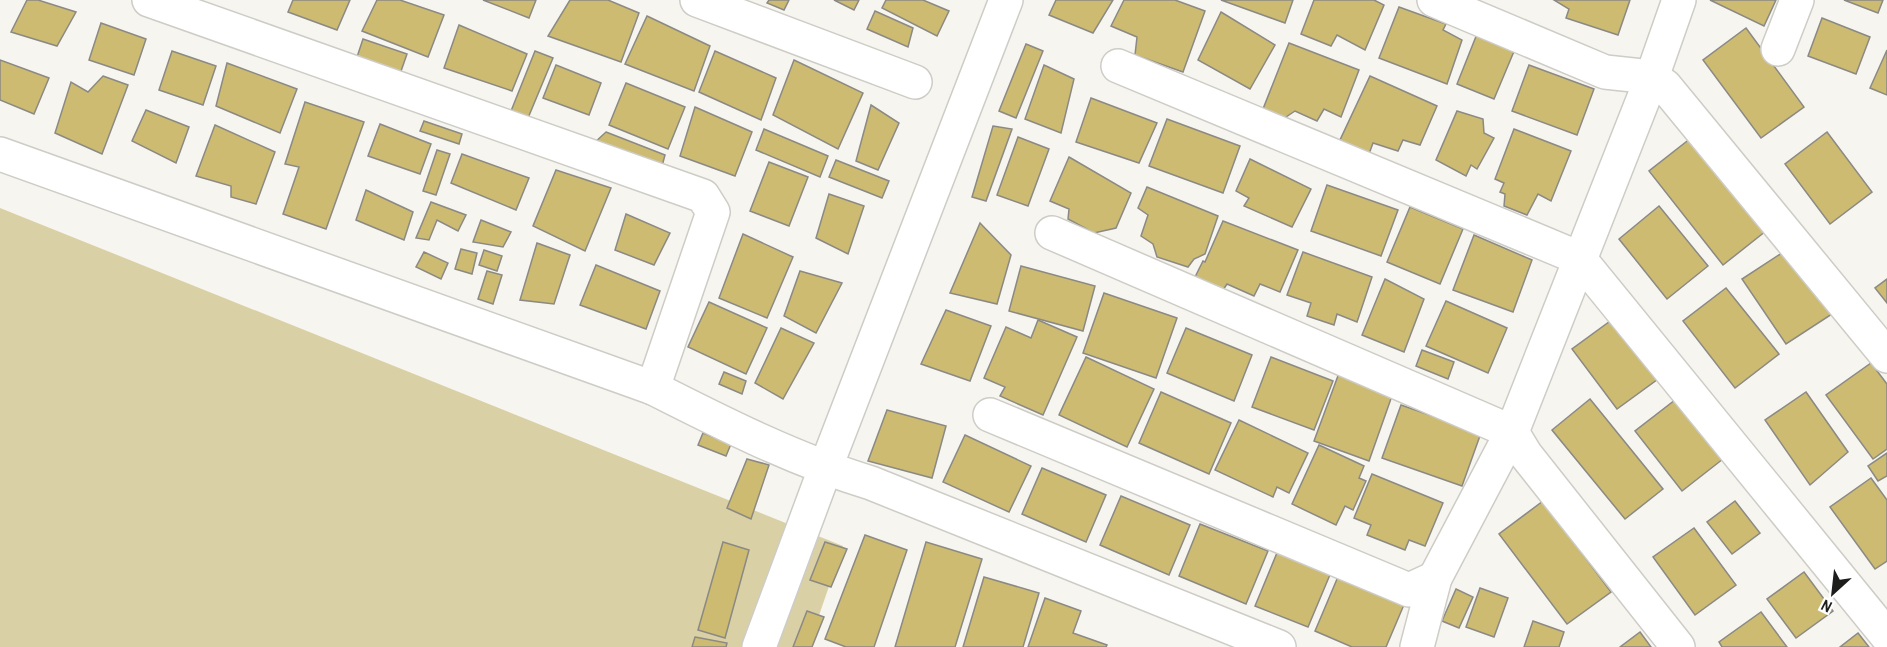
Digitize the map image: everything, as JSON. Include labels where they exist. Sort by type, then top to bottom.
[{"type":"street","points":[[149,0],[187,7],[703,196],[713,212],[653,388]]},
{"type":"street","points":[[697,0],[915,82]]},
{"type":"street","points":[[759,647],[825,469],[1006,0]]},
{"type":"street","points":[[1434,0],[1605,72],[1652,76],[1665,86],[1887,356]]},
{"type":"street","points":[[1417,647],[1435,578],[1512,432],[1652,76],[1679,0]]},
{"type":"street","points":[[1778,50],[1797,0]]},
{"type":"street","points":[[1118,66],[1579,258],[1887,636]]},
{"type":"street","points":[[0,154],[653,388],[720,422],[825,469],[871,483],[1279,647]]},
{"type":"street","points":[[1052,233],[1512,432],[1526,455],[1678,647]]},
{"type":"street","points":[[990,415],[1409,590],[1435,578]]},
{"type":"shaded area","points":[[0,208],[843,546],[808,647],[0,647]]},
{"type":"building","points":[[27,0],[38,0],[76,12],[57,46],[11,32]]},
{"type":"building","points":[[293,0],[350,0],[337,30],[288,12]]},
{"type":"building","points":[[377,0],[400,0],[444,15],[428,57],[362,31]]},
{"type":"building","points":[[483,0],[536,0],[529,18]]},
{"type":"building","points":[[570,0],[608,0],[639,13],[621,62],[548,36]]},
{"type":"building","points":[[769,0],[789,0],[784,10],[767,3]]},
{"type":"building","points":[[834,0],[859,0],[854,10]]},
{"type":"building","points":[[886,0],[923,0],[949,11],[937,36],[882,8]]},
{"type":"building","points":[[1056,0],[1113,0],[1093,33],[1049,15]]},
{"type":"building","points":[[1124,0],[1175,0],[1205,11],[1183,72],[1135,55],[1137,37],[1111,26]]},
{"type":"building","points":[[1221,0],[1293,0],[1285,23]]},
{"type":"building","points":[[1314,0],[1374,0],[1384,5],[1365,50],[1337,35],[1331,46],[1301,34]]},
{"type":"building","points":[[1554,0],[1630,0],[1618,35],[1566,18],[1569,9]]},
{"type":"building","points":[[1710,0],[1776,0],[1764,26]]},
{"type":"building","points":[[1844,0],[1883,0],[1878,13]]},
{"type":"building","points":[[1399,7],[1446,24],[1443,30],[1462,40],[1447,84],[1379,58]]},
{"type":"building","points":[[875,11],[913,28],[908,47],[867,29]]},
{"type":"building","points":[[1221,12],[1275,45],[1250,89],[1198,60]]},
{"type":"building","points":[[647,16],[710,46],[694,91],[625,64]]},
{"type":"building","points":[[1822,18],[1870,37],[1856,74],[1808,56]]},
{"type":"building","points":[[101,23],[146,39],[134,75],[89,60]]},
{"type":"building","points":[[459,25],[527,54],[512,91],[444,68]]},
{"type":"building","points":[[1746,28],[1804,107],[1761,138],[1703,60]]},
{"type":"building","points":[[1477,34],[1515,49],[1494,99],[1457,84]]},
{"type":"building","points":[[363,39],[407,54],[400,74],[356,60]]},
{"type":"building","points":[[1289,43],[1359,70],[1341,117],[1324,109],[1317,121],[1295,111],[1283,119],[1263,109]]},
{"type":"building","points":[[1026,44],[1043,51],[1016,118],[999,111]]},
{"type":"building","points":[[1887,50],[1887,95],[1870,88]]},
{"type":"building","points":[[172,51],[216,66],[203,105],[159,90]]},
{"type":"building","points":[[535,51],[553,58],[528,118],[511,111]]},
{"type":"building","points":[[715,51],[776,78],[761,120],[699,92]]},
{"type":"building","points":[[0,60],[49,78],[34,114],[0,100]]},
{"type":"building","points":[[794,60],[863,93],[838,149],[773,115]]},
{"type":"building","points":[[227,63],[297,89],[280,133],[216,106]]},
{"type":"building","points":[[556,65],[601,83],[589,115],[543,98]]},
{"type":"building","points":[[1044,65],[1074,79],[1061,133],[1025,119]]},
{"type":"building","points":[[1529,65],[1594,89],[1577,135],[1512,111]]},
{"type":"building","points":[[103,76],[128,85],[102,154],[55,133],[71,82],[88,92]]},
{"type":"building","points":[[1370,76],[1437,106],[1420,145],[1403,140],[1398,151],[1373,143],[1369,154],[1340,140]]},
{"type":"building","points":[[626,83],[685,107],[668,149],[609,125]]},
{"type":"building","points":[[1091,98],[1157,123],[1139,163],[1076,142]]},
{"type":"building","points":[[305,102],[364,122],[326,229],[283,214],[299,167],[285,164]]},
{"type":"building","points":[[871,105],[899,123],[878,170],[856,161]]},
{"type":"building","points":[[695,107],[752,132],[735,176],[680,156]]},
{"type":"building","points":[[146,110],[189,127],[176,163],[132,141]]},
{"type":"building","points":[[1457,111],[1483,119],[1484,133],[1494,138],[1477,169],[1471,165],[1466,176],[1436,160]]},
{"type":"building","points":[[1167,119],[1240,146],[1223,193],[1149,166]]},
{"type":"building","points":[[424,121],[462,134],[459,144],[420,131]]},
{"type":"building","points":[[380,124],[431,144],[420,174],[368,156]]},
{"type":"building","points":[[215,125],[275,152],[256,204],[231,197],[231,186],[196,176]]},
{"type":"building","points":[[993,126],[1012,129],[986,201],[972,197]]},
{"type":"building","points":[[764,129],[828,156],[820,177],[756,150]]},
{"type":"building","points":[[1514,129],[1571,151],[1551,201],[1538,194],[1527,215],[1504,206],[1505,194],[1500,192],[1504,183],[1495,179]]},
{"type":"building","points":[[606,132],[665,155],[661,170],[592,145]]},
{"type":"building","points":[[1827,132],[1872,192],[1830,224],[1785,164]]},
{"type":"building","points":[[1018,137],[1049,149],[1028,206],[997,195]]},
{"type":"building","points":[[1691,138],[1766,231],[1723,265],[1649,171]]},
{"type":"building","points":[[437,150],[450,154],[436,195],[423,191]]},
{"type":"building","points":[[462,154],[529,178],[516,210],[451,183]]},
{"type":"building","points":[[1069,157],[1131,193],[1116,228],[1094,233],[1068,219],[1069,209],[1050,201]]},
{"type":"building","points":[[1250,159],[1311,189],[1292,227],[1244,206],[1249,198],[1236,191]]},
{"type":"building","points":[[836,160],[889,181],[882,198],[829,177]]},
{"type":"building","points":[[769,162],[808,177],[789,226],[750,211]]},
{"type":"building","points":[[556,170],[611,188],[585,251],[533,226]]},
{"type":"building","points":[[1327,185],[1398,210],[1381,256],[1311,231]]},
{"type":"building","points":[[1147,187],[1218,216],[1205,254],[1194,259],[1188,267],[1157,257],[1153,244],[1141,236],[1148,215],[1138,208]]},
{"type":"building","points":[[366,190],[413,212],[404,240],[356,220]]},
{"type":"building","points":[[829,194],[864,206],[848,254],[816,238]]},
{"type":"building","points":[[431,202],[466,215],[458,231],[437,220],[429,240],[416,238]]},
{"type":"building","points":[[1659,206],[1708,266],[1667,299],[1619,239]]},
{"type":"building","points":[[1410,207],[1463,229],[1440,284],[1387,262]]},
{"type":"building","points":[[626,214],[670,233],[654,265],[615,250]]},
{"type":"building","points":[[481,220],[511,232],[503,247],[473,242]]},
{"type":"building","points":[[1223,221],[1298,250],[1280,292],[1260,284],[1254,296],[1227,284],[1221,293],[1193,281],[1203,261],[1205,262]]},
{"type":"building","points":[[980,223],[1011,255],[997,304],[950,293]]},
{"type":"building","points":[[743,234],[793,257],[767,318],[719,298]]},
{"type":"building","points":[[1474,235],[1532,260],[1513,312],[1453,290]]},
{"type":"building","points":[[537,243],[570,255],[554,304],[520,300]]},
{"type":"building","points":[[461,249],[477,253],[472,274],[455,269]]},
{"type":"building","points":[[1788,249],[1832,314],[1786,344],[1742,279]]},
{"type":"building","points":[[484,250],[502,256],[497,271],[479,265]]},
{"type":"building","points":[[424,252],[448,263],[441,279],[416,267]]},
{"type":"building","points":[[1303,252],[1372,277],[1357,322],[1337,314],[1334,325],[1307,316],[1311,303],[1287,295]]},
{"type":"building","points":[[596,265],[660,291],[646,329],[580,305]]},
{"type":"building","points":[[1021,266],[1095,286],[1083,331],[1009,311]]},
{"type":"building","points":[[487,271],[502,275],[493,304],[478,299]]},
{"type":"building","points":[[800,271],[842,283],[816,333],[784,316]]},
{"type":"building","points":[[1385,279],[1424,299],[1404,352],[1362,335]]},
{"type":"building","points":[[1887,279],[1887,303],[1875,288]]},
{"type":"building","points":[[1726,288],[1779,354],[1735,388],[1683,321]]},
{"type":"building","points":[[1104,293],[1177,318],[1156,378],[1083,353]]},
{"type":"building","points":[[1446,301],[1507,328],[1488,373],[1426,346]]},
{"type":"building","points":[[709,302],[767,328],[746,374],[688,347]]},
{"type":"building","points":[[946,310],[991,326],[970,381],[921,364]]},
{"type":"building","points":[[1613,319],[1658,379],[1617,409],[1572,349]]},
{"type":"building","points":[[1038,320],[1077,337],[1043,415],[1000,396],[1005,387],[984,378],[1006,327],[1031,338]]},
{"type":"building","points":[[781,328],[814,343],[783,399],[755,383]]},
{"type":"building","points":[[1186,328],[1252,355],[1234,401],[1167,373]]},
{"type":"building","points":[[1422,350],[1454,362],[1448,379],[1416,366]]},
{"type":"building","points":[[1086,357],[1154,389],[1127,447],[1059,415]]},
{"type":"building","points":[[1271,357],[1333,381],[1314,430],[1252,407]]},
{"type":"building","points":[[1871,363],[1887,384],[1887,449],[1873,459],[1826,395]]},
{"type":"building","points":[[724,372],[746,381],[742,394],[719,384]]},
{"type":"building","points":[[1339,373],[1393,393],[1369,461],[1314,441]]},
{"type":"building","points":[[1161,392],[1231,423],[1209,474],[1139,443]]},
{"type":"building","points":[[1806,392],[1848,452],[1810,485],[1765,420]]},
{"type":"building","points":[[1590,399],[1663,489],[1625,519],[1552,430]]},
{"type":"building","points":[[1675,400],[1723,459],[1682,491],[1635,431]]},
{"type":"building","points":[[1401,405],[1481,433],[1462,486],[1382,458]]},
{"type":"building","points":[[887,410],[946,426],[932,478],[868,461]]},
{"type":"building","points":[[1239,420],[1308,453],[1289,493],[1277,487],[1273,497],[1215,470]]},
{"type":"building","points":[[703,433],[731,444],[726,456],[698,445]]},
{"type":"building","points":[[965,435],[1031,466],[1009,512],[943,482]]},
{"type":"building","points":[[1319,445],[1364,466],[1359,478],[1366,481],[1353,510],[1345,506],[1336,525],[1292,504]]},
{"type":"building","points":[[1887,453],[1887,476],[1878,481],[1868,466]]},
{"type":"building","points":[[747,459],[769,465],[751,519],[727,508]]},
{"type":"building","points":[[1042,468],[1106,495],[1086,542],[1022,514]]},
{"type":"building","points":[[1372,474],[1443,503],[1425,546],[1409,540],[1405,550],[1367,535],[1371,525],[1354,518]]},
{"type":"building","points":[[1871,478],[1887,500],[1887,561],[1875,569],[1830,507]]},
{"type":"building","points":[[1121,496],[1190,525],[1169,575],[1100,545]]},
{"type":"building","points":[[1543,501],[1611,592],[1567,624],[1499,534]]},
{"type":"building","points":[[1735,501],[1760,533],[1732,554],[1707,522]]},
{"type":"building","points":[[1200,524],[1268,551],[1246,604],[1179,576]]},
{"type":"building","points":[[1694,528],[1736,585],[1695,615],[1653,557]]},
{"type":"building","points":[[865,535],[907,550],[874,647],[846,647],[825,639]]},
{"type":"building","points":[[723,542],[749,550],[725,638],[698,630]]},
{"type":"building","points":[[825,542],[847,549],[831,587],[810,580]]},
{"type":"building","points":[[926,542],[982,559],[955,647],[895,647]]},
{"type":"building","points":[[1279,548],[1332,570],[1308,627],[1255,606]]},
{"type":"building","points":[[1340,572],[1406,600],[1386,647],[1352,647],[1315,631]]},
{"type":"building","points":[[1804,572],[1833,611],[1796,638],[1767,599]]},
{"type":"building","points":[[984,577],[1039,593],[1023,647],[963,647]]},
{"type":"building","points":[[1480,588],[1508,598],[1494,637],[1466,627]]},
{"type":"building","points":[[1456,589],[1473,597],[1459,628],[1442,621]]},
{"type":"building","points":[[1045,598],[1081,611],[1073,633],[1107,645],[1106,647],[1028,647]]},
{"type":"building","points":[[807,611],[824,617],[812,647],[793,647]]},
{"type":"building","points":[[1761,612],[1787,647],[1722,647],[1719,642]]},
{"type":"building","points":[[1533,621],[1564,632],[1559,647],[1524,647]]},
{"type":"building","points":[[1640,632],[1651,647],[1620,647]]},
{"type":"building","points":[[1858,633],[1869,647],[1840,647]]},
{"type":"building","points":[[695,637],[727,643],[726,647],[692,647]]}]
